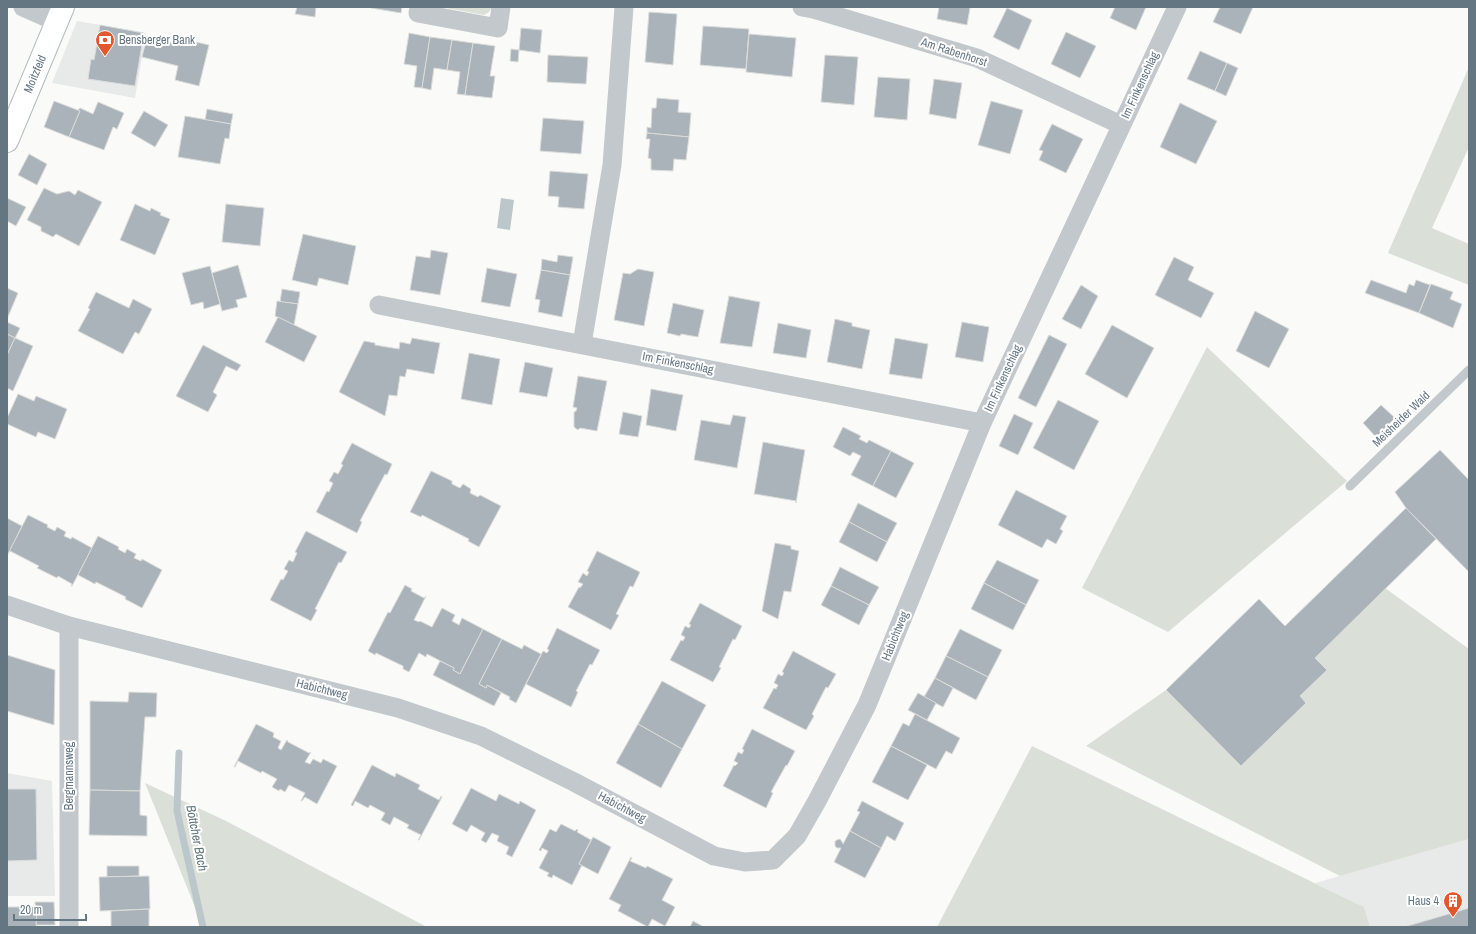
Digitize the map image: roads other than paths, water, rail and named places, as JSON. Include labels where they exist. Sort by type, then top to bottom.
[{"type":"main road","name":"Moitzfeld","points":[[7,141],[60,14]]},
{"type":"street","points":[[23,7],[60,14]]},
{"type":"street","points":[[419,7],[418,13],[498,28],[501,7]]},
{"type":"street","points":[[582,344],[612,165],[624,7]]},
{"type":"street","name":"Am Rabenhorst","points":[[802,7],[977,58],[1121,125]]},
{"type":"street","name":"Im Finkenschlag","points":[[379,305],[982,423],[1177,7]]},
{"type":"street","name":"Habichtweg","points":[[7,605],[69,626],[412,712],[481,736],[574,782],[714,856],[745,862],[773,860],[797,836],[867,705],[982,423]]},
{"type":"street","name":"Bergmannsweg","points":[[69,626],[69,927]]},
{"type":"lane","name":"Meisheider Wald","points":[[1350,486],[1469,370]]},
{"type":"waterway","name":"Böttcher Bach","points":[[179,753],[177,811],[203,927]]},
{"type":"place","name":"Bensberger Bank","points":[[105,57]]},
{"type":"place","name":"Haus 4","points":[[1453,918]]}]
